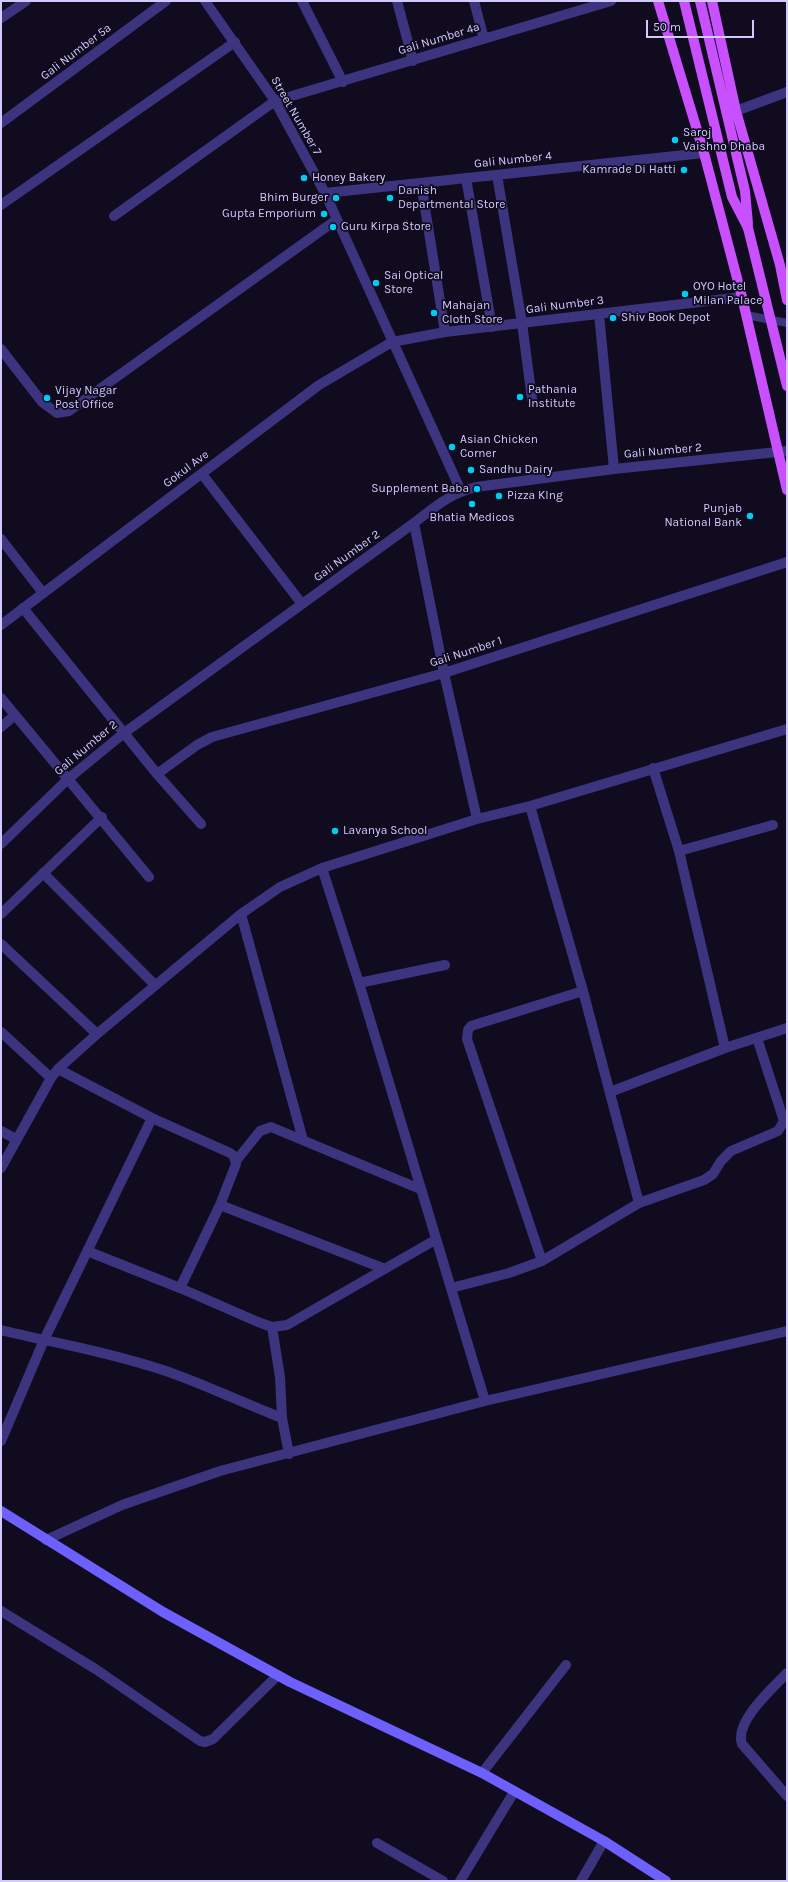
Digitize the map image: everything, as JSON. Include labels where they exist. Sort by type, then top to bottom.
[{"type":"main road","points":[[658,1],[704,153],[783,452],[787,490]]},
{"type":"main road","points":[[684,1],[732,197],[748,228]]},
{"type":"main road","points":[[700,1],[745,191],[748,228],[787,386]]},
{"type":"main road","points":[[712,1],[736,111],[784,264],[787,296]]},
{"type":"street","points":[[1,18],[26,1]]},
{"type":"street","name":"Gali Number 5a","points":[[1,123],[166,1]]},
{"type":"street","name":"Street Number 7","points":[[206,1],[275,101],[325,193],[336,220],[461,491]]},
{"type":"street","points":[[302,1],[343,82]]},
{"type":"street","points":[[397,1],[413,61]]},
{"type":"street","points":[[474,1],[484,39]]},
{"type":"street","name":"Gali Number 4a","points":[[114,216],[275,101],[611,1]]},
{"type":"street","points":[[1,205],[234,42]]},
{"type":"street","points":[[736,111],[787,92]]},
{"type":"street","name":"Gali Number 4","points":[[325,193],[704,153]]},
{"type":"street","points":[[497,175],[522,323],[532,399]]},
{"type":"street","points":[[466,178],[492,327]]},
{"type":"street","points":[[421,182],[445,332]]},
{"type":"street","points":[[1,349],[42,402],[57,413],[69,411],[336,220]]},
{"type":"street","name":"Gali Number 3","points":[[392,342],[445,332],[742,298]]},
{"type":"street","points":[[599,314],[614,469]]},
{"type":"street","name":"Gokul Ave","points":[[1,626],[319,385],[392,342]]},
{"type":"street","name":"Gali Number 2","points":[[1,844],[68,779],[124,733],[445,499],[476,486],[614,469],[783,452]]},
{"type":"street","points":[[202,474],[302,604]]},
{"type":"street","points":[[414,523],[444,673],[477,819]]},
{"type":"street","points":[[1,539],[43,593]]},
{"type":"street","name":"Gali Number 1","points":[[158,774],[197,745],[212,737],[444,673],[787,562]]},
{"type":"street","points":[[23,608],[124,733],[201,824]]},
{"type":"street","points":[[1,698],[102,818],[149,877]]},
{"type":"street","points":[[1,727],[15,715]]},
{"type":"street","points":[[1,1168],[51,1078],[58,1069],[97,1034],[241,914],[280,887],[322,868],[477,819],[530,806],[787,729]]},
{"type":"street","points":[[653,768],[680,851],[725,1048]]},
{"type":"street","points":[[530,806],[583,991],[639,1203]]},
{"type":"street","points":[[1,914],[102,818]]},
{"type":"street","points":[[680,851],[774,825]]},
{"type":"street","points":[[322,868],[359,983],[435,1240],[485,1401]]},
{"type":"street","points":[[43,874],[155,985]]},
{"type":"street","points":[[241,914],[303,1140]]},
{"type":"street","points":[[1,944],[97,1034]]},
{"type":"street","points":[[359,983],[445,965]]},
{"type":"street","points":[[542,1261],[467,1039],[467,1034],[471,1026],[583,991]]},
{"type":"street","points":[[610,1092],[725,1048],[787,1028]]},
{"type":"street","points":[[1,1032],[51,1078]]},
{"type":"street","points":[[451,1288],[509,1273],[542,1261],[639,1203],[704,1180],[714,1174],[721,1161],[731,1151],[781,1128],[784,1121],[757,1038]]},
{"type":"street","points":[[58,1069],[152,1118],[230,1153],[236,1161]]},
{"type":"street","points":[[1,1441],[44,1340],[152,1118]]},
{"type":"street","points":[[180,1288],[220,1205],[236,1161],[260,1131],[266,1128],[271,1127],[420,1189]]},
{"type":"street","points":[[1,1131],[16,1139]]},
{"type":"street","points":[[220,1205],[385,1269]]},
{"type":"street","points":[[87,1251],[272,1327],[287,1325],[435,1240]]},
{"type":"street","points":[[272,1327],[280,1377],[282,1418],[289,1454]]},
{"type":"street","points":[[1,1330],[108,1354],[166,1371],[282,1418]]},
{"type":"street","points":[[46,1540],[122,1505],[163,1489],[220,1471],[485,1401],[787,1331]]},
{"type":"street","points":[[1,1511],[163,1612],[278,1675],[482,1773],[604,1841],[666,1881]]},
{"type":"street","points":[[1,1611],[97,1670],[200,1741],[205,1742],[213,1739],[278,1675]]},
{"type":"street","points":[[482,1773],[566,1665]]},
{"type":"street","points":[[787,1673],[756,1706],[741,1729],[739,1737],[742,1744],[787,1796]]},
{"type":"street","points":[[460,1881],[514,1792]]},
{"type":"street","points":[[581,1881],[604,1841]]},
{"type":"street","points":[[377,1843],[443,1881]]},
{"type":"lane","points":[[746,315],[787,323]]},
{"type":"place","name":"Saroj Vaishno Dhaba","points":[[675,140]]},
{"type":"place","name":"Kamrade Di Hatti","points":[[684,170]]},
{"type":"place","name":"Honey Bakery","points":[[304,178]]},
{"type":"place","name":"Bhim Burger","points":[[336,198]]},
{"type":"place","name":"Danish Departmental Store","points":[[390,198]]},
{"type":"place","name":"Gupta Emporium","points":[[324,214]]},
{"type":"place","name":"Guru Kirpa Store","points":[[333,227]]},
{"type":"place","name":"Sai Optical Store","points":[[376,283]]},
{"type":"place","name":"OYO Hotel Milan Palace","points":[[685,294]]},
{"type":"place","name":"Mahajan Cloth Store","points":[[434,313]]},
{"type":"place","name":"Shiv Book Depot","points":[[613,318]]},
{"type":"place","name":"Pathania Institute","points":[[520,397]]},
{"type":"place","name":"Vijay Nagar Post Office","points":[[47,398]]},
{"type":"place","name":"Asian Chicken Corner","points":[[452,447]]},
{"type":"place","name":"Sandhu Dairy","points":[[471,470]]},
{"type":"place","name":"Supplement Baba","points":[[477,489]]},
{"type":"place","name":"Pizza KIng","points":[[499,496]]},
{"type":"place","name":"Bhatia Medicos","points":[[472,504]]},
{"type":"place","name":"Punjab National Bank","points":[[750,516]]},
{"type":"place","name":"Lavanya School","points":[[335,831]]}]
